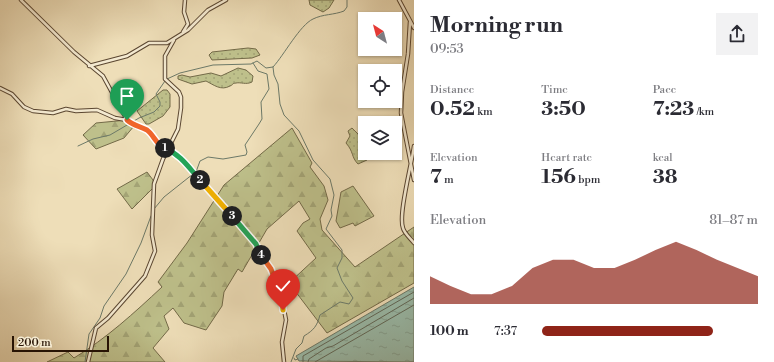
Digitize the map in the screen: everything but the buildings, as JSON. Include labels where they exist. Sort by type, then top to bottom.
[{"type":"street","points":[[21,0],[89,66],[103,76],[127,120],[134,126],[148,131],[159,146],[168,150],[185,162],[256,244],[271,269],[282,299],[286,320],[282,342],[284,362]]},
{"type":"street","points":[[182,34],[188,24],[184,12],[185,0]]},
{"type":"street","points":[[89,66],[127,56],[149,43],[164,44],[174,40],[208,10],[226,0]]},
{"type":"street","points":[[399,0],[414,28]]},
{"type":"street","points":[[410,22],[401,113],[414,180]]},
{"type":"street","points":[[88,362],[96,328],[108,318],[145,276],[155,251],[152,235],[154,184],[179,126],[181,108],[181,97],[179,92],[164,79],[165,56],[174,40]]},
{"type":"street","points":[[0,88],[12,94],[24,107],[33,112],[53,113],[66,109],[72,111],[97,110],[115,118],[127,120]]},
{"type":"street","points":[[414,146],[404,202],[402,228],[414,243]]},
{"type":"green space","points":[[309,0],[334,0],[329,8],[323,12],[310,5]]},
{"type":"green space","points":[[248,48],[256,49],[260,55],[252,58],[212,60],[209,55],[212,52]]},
{"type":"green space","points":[[238,68],[246,70],[253,76],[252,82],[234,83],[224,88],[218,87],[206,81],[192,84],[178,79],[178,76],[182,75],[190,77],[211,73],[221,76]]},
{"type":"green space","points":[[163,90],[167,90],[170,94],[170,107],[163,116],[149,124],[146,124],[137,111]]},
{"type":"green space","points":[[127,120],[134,126],[124,138],[96,149],[83,135],[96,123]]},
{"type":"green space","points":[[292,128],[312,163],[310,167],[324,186],[328,200],[320,219],[322,230],[355,267],[414,227],[414,283],[327,333],[289,283],[316,258],[297,231],[303,223],[310,219],[299,201],[267,229],[242,272],[238,269],[224,292],[222,306],[206,330],[184,323],[173,308],[164,316],[169,329],[153,348],[165,362],[47,362],[68,352],[74,358],[120,325],[162,287],[158,282],[187,243],[224,185]]},
{"type":"green space","points":[[352,128],[358,134],[358,160],[367,160],[358,164],[354,159],[346,143],[350,136],[348,131]]},
{"type":"green space","points":[[147,172],[153,180],[154,187],[132,209],[117,189]]},
{"type":"green space","points":[[353,186],[374,216],[355,226],[353,223],[340,228],[336,221],[341,192]]},
{"type":"water","points":[[414,287],[414,362],[299,361],[296,356]]},
{"type":"waterway","points":[[167,79],[180,73],[213,65],[251,64],[257,61],[266,68],[273,67],[308,22],[317,17],[344,11],[347,7],[347,0]]},
{"type":"waterway","points":[[196,172],[200,161],[208,157],[223,159],[246,155],[247,152],[245,145],[262,119],[261,102],[269,89],[267,74],[258,71],[253,63]]},
{"type":"waterway","points":[[273,67],[274,75],[278,84],[280,104],[284,115],[299,131],[313,160],[330,179],[334,195],[331,210],[332,216],[326,229],[342,250],[342,258],[337,268],[342,281],[353,298],[349,304],[340,302],[320,315],[315,327],[304,336],[302,343],[296,349],[291,362]]},
{"type":"waterway","points":[[78,146],[93,139],[110,135],[139,118],[154,112],[160,106],[160,102],[156,94],[165,81]]},
{"type":"waterway","points":[[154,209],[164,197],[193,174]]},
{"type":"waterway","points":[[85,362],[89,334],[100,318],[104,306],[126,274],[141,243],[151,216]]},
{"type":"waterway","points":[[294,358],[295,360],[298,359]]},
{"type":"route","points":[[127,120],[134,126],[148,131],[159,146],[171,151],[185,162],[256,244],[263,258],[271,269],[282,299],[283,310]]}]
